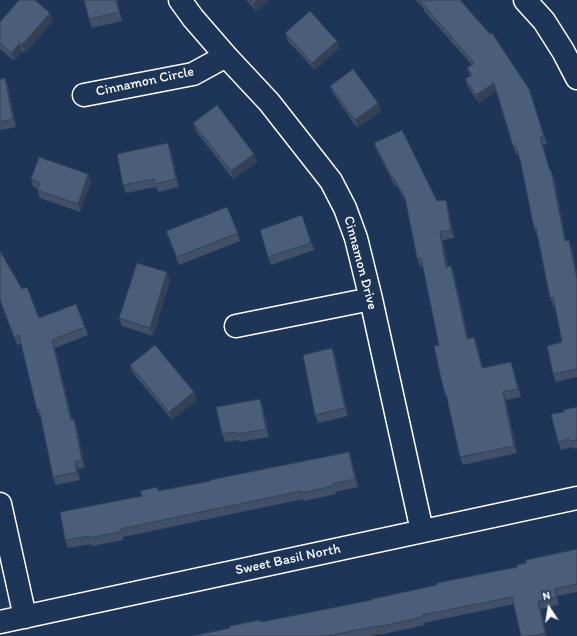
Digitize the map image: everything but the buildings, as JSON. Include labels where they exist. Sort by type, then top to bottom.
[{"type":"street","name":"Cinnamon Drive","points":[[180,0],[193,18],[226,56],[269,102],[331,181],[345,208],[356,238],[371,299],[422,531]]},
{"type":"street","points":[[525,0],[544,21],[563,51],[577,78]]},
{"type":"street","name":"Cinnamon Circle","points":[[84,95],[193,74],[226,56]]},
{"type":"street","points":[[236,326],[371,299]]},
{"type":"street","name":"Sweet Basil North","points":[[0,622],[577,498]]},
{"type":"street","points":[[0,504],[25,617]]}]
